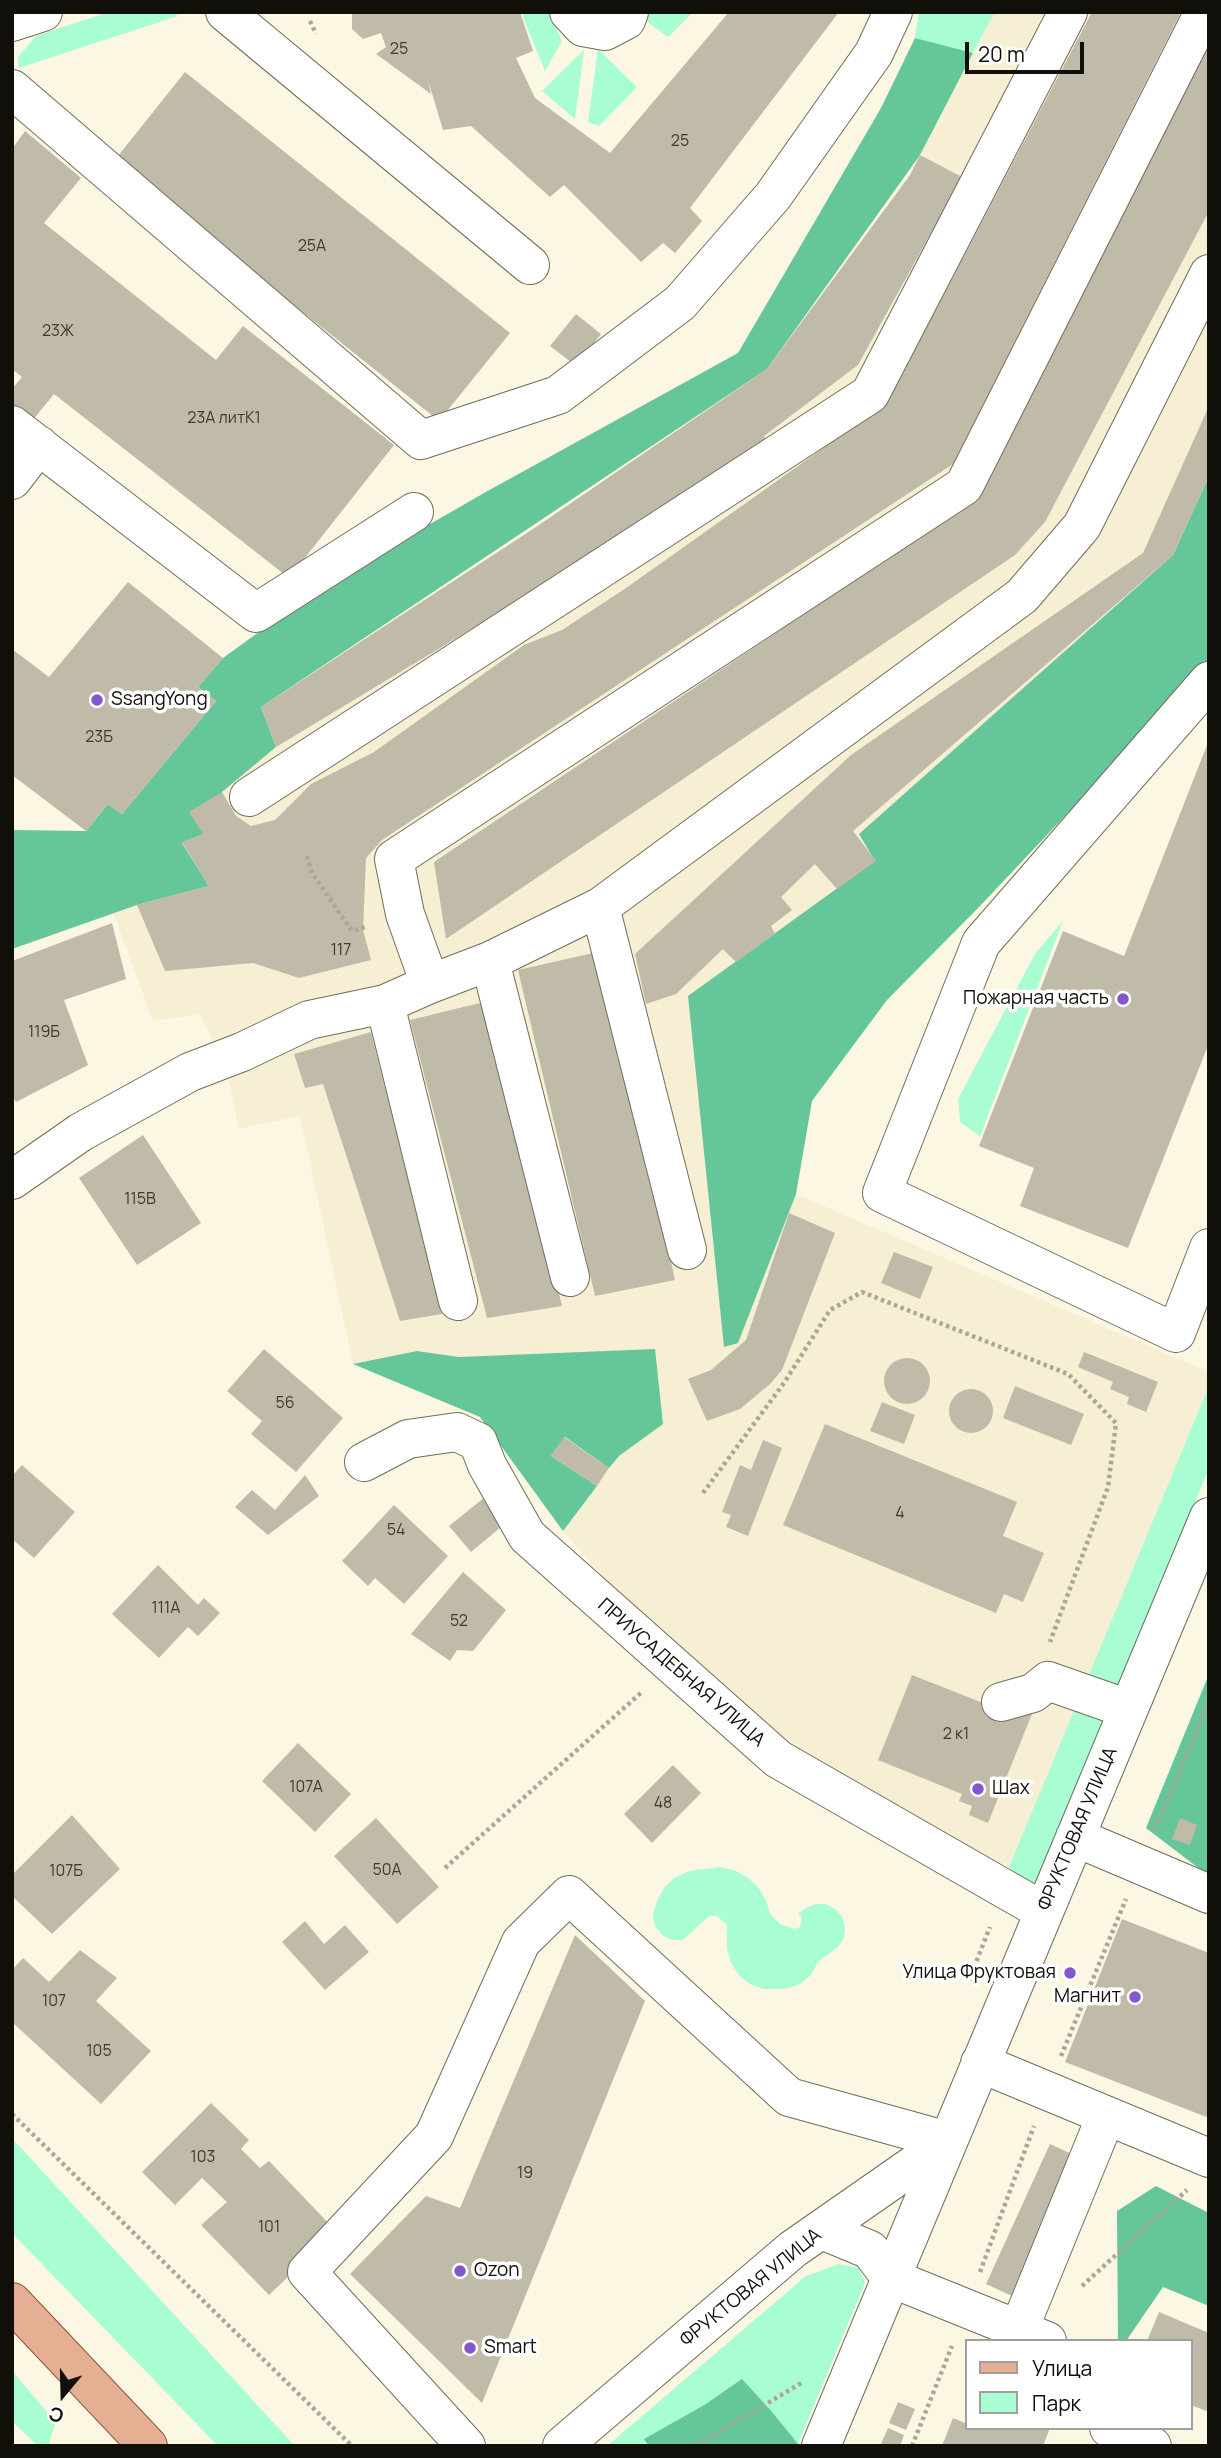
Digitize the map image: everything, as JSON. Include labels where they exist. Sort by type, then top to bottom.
[{"type":"main road","points":[[12,2302],[66,2356],[148,2446]]},
{"type":"street","points":[[12,22],[43,12]]},
{"type":"street","points":[[225,12],[530,265]]},
{"type":"street","points":[[569,12],[583,27],[605,31],[626,20],[629,12]]},
{"type":"street","points":[[12,89],[421,440],[558,395],[680,303],[773,196],[874,53],[893,12]]},
{"type":"street","points":[[249,797],[870,394],[1068,12]]},
{"type":"street","points":[[430,984],[405,914],[394,859],[964,486],[1204,12]]},
{"type":"street","points":[[12,1180],[81,1132],[190,1072],[242,1052],[309,1020],[384,1004],[490,961],[600,907],[1022,596],[1082,526],[1209,274]]},
{"type":"street","points":[[12,480],[26,435],[257,614],[414,512]]},
{"type":"street","points":[[1209,681],[981,943],[882,1193],[1176,1333],[1209,1248]]},
{"type":"street","points":[[600,907],[687,1250]]},
{"type":"street","points":[[490,961],[570,1277]]},
{"type":"street","points":[[384,1004],[458,1301]]},
{"type":"street","name":"ПРИУСАДЕБНАЯ УЛИЦА","points":[[364,1462],[408,1439],[457,1432],[478,1442],[487,1465],[527,1536],[778,1759],[1043,1911]]},
{"type":"street","name":"ФРУКТОВАЯ УЛИЦА","points":[[821,2446],[1209,1517]]},
{"type":"street","points":[[1001,1702],[1033,1693],[1048,1681],[1128,1709]]},
{"type":"street","points":[[1075,1837],[1209,1895]]},
{"type":"street","points":[[466,2446],[307,2272],[434,2136],[521,1942],[569,1895],[789,2097],[948,2141]]},
{"type":"street","points":[[980,2063],[1106,2116],[1199,2173]]},
{"type":"street","points":[[822,2230],[870,2250],[891,2278],[1033,2335],[1106,2116]]},
{"type":"street","name":"ФРУКТОВАЯ УЛИЦА","points":[[562,2446],[793,2249],[948,2141]]},
{"type":"street","points":[[1114,2430],[1152,2446]]},
{"type":"path","points":[[307,856],[312,873],[352,931],[365,927]]},
{"type":"path","points":[[703,1493],[784,1383],[830,1310],[862,1292],[1068,1374],[1116,1423],[1108,1488],[1043,1660],[1048,1681]]},
{"type":"path","points":[[445,1868],[672,1665]]},
{"type":"path","points":[[1140,1864],[1209,1702]]},
{"type":"path","points":[[12,2114],[352,2446]]},
{"type":"path","points":[[1079,2288],[1199,2173]]},
{"type":"path","points":[[912,2446],[967,2309]]},
{"type":"path","points":[[696,2446],[862,2348]]},
{"type":"shaded area","points":[[995,12],[1209,12],[1209,474],[1173,555],[859,835],[876,861],[738,1343],[796,1194],[1209,1372],[1209,1386],[1009,1867],[831,1774],[667,1649],[563,1531],[619,1456],[663,1424],[459,1357],[417,1351],[353,1364],[300,1116],[239,1129],[226,1067],[200,1014],[153,1021],[113,912],[207,742],[536,527],[767,369],[908,179]]},
{"type":"green space","points":[[109,12],[172,12],[178,16],[19,68],[18,57],[36,36]]},
{"type":"green space","points":[[521,12],[549,12],[562,41],[545,71]]},
{"type":"green space","points":[[648,12],[693,12],[668,37],[643,19]]},
{"type":"green space","points":[[919,12],[995,12],[973,53],[915,38]]},
{"type":"green space","points":[[915,38],[973,53],[920,155],[767,369],[261,707],[276,747],[222,792],[203,834],[182,843],[209,886],[137,905],[12,949],[12,830],[86,831],[108,804],[122,814],[216,701],[198,687],[223,658],[321,587],[484,493],[738,353],[881,108]]},
{"type":"green space","points":[[598,49],[637,87],[599,126],[588,122]]},
{"type":"green space","points":[[584,50],[575,119],[542,91]]},
{"type":"green space","points":[[1209,476],[1209,663],[980,906],[887,1000],[812,1101],[796,1194],[738,1343],[724,1347],[688,996],[875,861],[859,834],[1173,555]]},
{"type":"green space","points":[[1063,921],[980,1136],[960,1122],[958,1099],[1035,954]]},
{"type":"green space","points":[[655,1349],[663,1424],[619,1456],[609,1468],[565,1437],[551,1456],[597,1486],[563,1531],[480,1417],[353,1364],[417,1351],[459,1357]]},
{"type":"green space","points":[[1209,1386],[1209,1468],[1034,1895],[1009,1867]]},
{"type":"green space","points":[[1209,1674],[1209,1869],[1205,1873],[1146,1828]]},
{"type":"green space","points":[[720,1867],[734,1870],[758,1887],[770,1914],[780,1924],[795,1929],[800,1927],[802,1918],[798,1914],[816,1904],[826,1904],[835,1909],[842,1916],[844,1938],[838,1947],[818,1962],[811,1975],[800,1984],[789,1988],[763,1989],[750,1984],[739,1975],[731,1963],[727,1949],[727,1925],[717,1916],[709,1916],[683,1940],[672,1940],[662,1935],[655,1926],[653,1914],[664,1888],[674,1878],[689,1871]]},
{"type":"green space","points":[[12,2139],[295,2446],[218,2446],[12,2233]]},
{"type":"green space","points":[[1156,2186],[1209,2213],[1209,2306],[1163,2287],[1127,2339],[1118,2339],[1117,2211]]},
{"type":"green space","points":[[839,2264],[859,2268],[865,2283],[797,2446],[607,2446],[806,2276]]},
{"type":"green space","points":[[12,2371],[56,2422],[48,2446],[38,2446],[12,2421]]},
{"type":"green space","points":[[742,2379],[772,2412],[797,2446],[649,2446],[644,2439],[706,2404]]},
{"type":"building","points":[[352,12],[520,12],[533,51],[516,58],[535,98],[610,153],[729,12],[839,12],[690,208],[702,221],[675,253],[663,243],[641,262],[564,185],[550,197],[471,126],[443,130],[428,80],[431,94],[376,54],[386,47],[381,33],[363,39],[352,29]]},
{"type":"building","points":[[1092,12],[1181,12],[953,464],[382,840],[366,858],[363,930],[371,960],[299,978],[253,963],[165,971],[137,905],[209,886],[182,842],[203,834],[189,812],[222,792],[236,816],[251,826],[275,820],[311,784],[374,752],[524,645],[562,630],[626,588],[887,403]]},
{"type":"building","points":[[1209,42],[1209,211],[1045,522],[1015,555],[446,939],[434,862],[979,497]]},
{"type":"building","points":[[185,72],[510,333],[439,421],[114,161]]},
{"type":"building","points":[[25,131],[81,178],[44,223],[216,360],[243,326],[394,445],[289,578],[54,394],[28,426],[12,413],[12,389],[22,377],[12,369],[12,149]]},
{"type":"building","points":[[920,155],[962,177],[858,365],[764,436],[768,450],[276,747],[261,707],[536,527],[767,369],[910,175]]},
{"type":"building","points":[[576,314],[601,334],[576,366],[550,346]]},
{"type":"building","points":[[1209,406],[1209,476],[1173,555],[853,831],[876,861],[837,889],[815,864],[781,897],[792,910],[771,926],[775,934],[736,962],[723,949],[676,994],[646,1004],[635,954],[851,755],[1143,553]]},
{"type":"building","points":[[128,582],[223,658],[198,687],[216,701],[122,814],[108,804],[86,831],[12,775],[12,649],[49,677]]},
{"type":"building","name":"Пожарная часть","points":[[1209,740],[1209,1043],[1128,1248],[1020,1206],[1034,1168],[979,1146],[1063,931],[1124,956]]},
{"type":"building","points":[[112,923],[126,979],[64,1000],[88,1065],[16,1102],[12,1095],[12,961]]},
{"type":"building","points":[[602,951],[675,1280],[595,1296],[518,970]]},
{"type":"building","points":[[488,1001],[562,1306],[487,1318],[410,1020]]},
{"type":"building","points":[[371,1032],[442,1314],[400,1321],[323,1084],[305,1088],[294,1054]]},
{"type":"building","points":[[143,1135],[201,1223],[137,1265],[79,1178]]},
{"type":"building","points":[[789,1213],[835,1233],[782,1370],[740,1409],[707,1421],[688,1379],[711,1370],[746,1340]]},
{"type":"building","points":[[894,1252],[933,1267],[920,1299],[881,1283]]},
{"type":"building","points":[[264,1349],[343,1418],[296,1472],[251,1434],[262,1421],[227,1391]]},
{"type":"building","points":[[1084,1352],[1158,1382],[1146,1412],[1127,1404],[1129,1397],[1110,1389],[1113,1382],[1078,1367]]},
{"type":"building","points":[[907,1358],[923,1365],[930,1381],[923,1397],[907,1404],[891,1397],[884,1381],[891,1365]]},
{"type":"building","points":[[1015,1386],[1084,1414],[1071,1445],[1003,1418]]},
{"type":"building","points":[[971,1389],[986,1396],[993,1411],[986,1426],[971,1433],[956,1426],[949,1411],[956,1396]]},
{"type":"building","points":[[882,1402],[915,1415],[904,1444],[870,1431]]},
{"type":"building","points":[[825,1424],[1017,1502],[1003,1536],[1044,1553],[1023,1602],[1004,1594],[996,1613],[783,1525]]},
{"type":"building","points":[[564,1437],[609,1468],[597,1486],[551,1456]]},
{"type":"building","points":[[763,1440],[782,1448],[748,1536],[726,1527],[731,1515],[722,1512],[740,1465],[751,1470]]},
{"type":"building","points":[[22,1465],[75,1512],[34,1558],[12,1539],[12,1476]]},
{"type":"building","points":[[305,1475],[319,1496],[268,1535],[235,1507],[252,1490],[275,1510]]},
{"type":"building","points":[[485,1497],[507,1522],[471,1552],[449,1526]]},
{"type":"building","points":[[394,1505],[448,1556],[404,1604],[375,1578],[368,1586],[342,1561]]},
{"type":"building","points":[[158,1565],[198,1605],[204,1598],[220,1613],[198,1636],[188,1627],[159,1658],[112,1614]]},
{"type":"building","points":[[463,1572],[506,1610],[473,1651],[457,1650],[450,1661],[411,1634]]},
{"type":"building","points":[[912,1675],[996,1708],[1034,1709],[988,1823],[969,1815],[972,1806],[959,1801],[962,1794],[878,1760]]},
{"type":"building","points":[[298,1743],[351,1794],[315,1832],[262,1781]]},
{"type":"building","points":[[673,1765],[701,1793],[652,1843],[624,1814]]},
{"type":"building","points":[[72,1815],[120,1869],[52,1934],[12,1896],[12,1875]]},
{"type":"building","points":[[376,1818],[439,1887],[397,1924],[334,1856]]},
{"type":"building","points":[[1180,1818],[1197,1825],[1190,1845],[1172,1839]]},
{"type":"building","points":[[1122,1919],[1209,1953],[1209,2118],[1065,2062]]},
{"type":"building","points":[[305,1921],[324,1944],[345,1925],[369,1952],[325,1990],[282,1942]]},
{"type":"building","points":[[575,1935],[645,2001],[482,2403],[350,2274],[426,2196],[460,2208]]},
{"type":"building","points":[[80,1950],[117,1978],[96,2001],[151,2051],[101,2104],[12,2022],[12,1970],[23,1958],[49,1982]]},
{"type":"building","points":[[211,2103],[249,2140],[241,2149],[260,2168],[269,2161],[336,2231],[269,2295],[201,2225],[227,2202],[202,2178],[175,2205],[142,2172]]},
{"type":"building","points":[[1050,2144],[1076,2156],[1012,2296],[986,2284]]},
{"type":"building","points":[[1159,2312],[1209,2333],[1209,2412],[1193,2406],[1193,2339],[1148,2339]]},
{"type":"building","points":[[898,2402],[915,2409],[906,2430],[889,2423]]},
{"type":"building","points":[[953,2418],[965,2423],[965,2430],[1049,2430],[1043,2446],[942,2446]]},
{"type":"building","points":[[888,2428],[904,2435],[900,2446],[880,2446]]},
{"type":"place","name":"SsangYong","points":[[97,700]]},
{"type":"place","name":"Пожарная часть","points":[[1123,999]]},
{"type":"place","name":"Шах","points":[[978,1789]]},
{"type":"place","name":"Улица Фруктовая","points":[[1070,1973]]},
{"type":"place","name":"Магнит","points":[[1135,1997]]},
{"type":"place","name":"Ozon","points":[[460,2271]]},
{"type":"place","name":"Smart","points":[[470,2348]]}]
